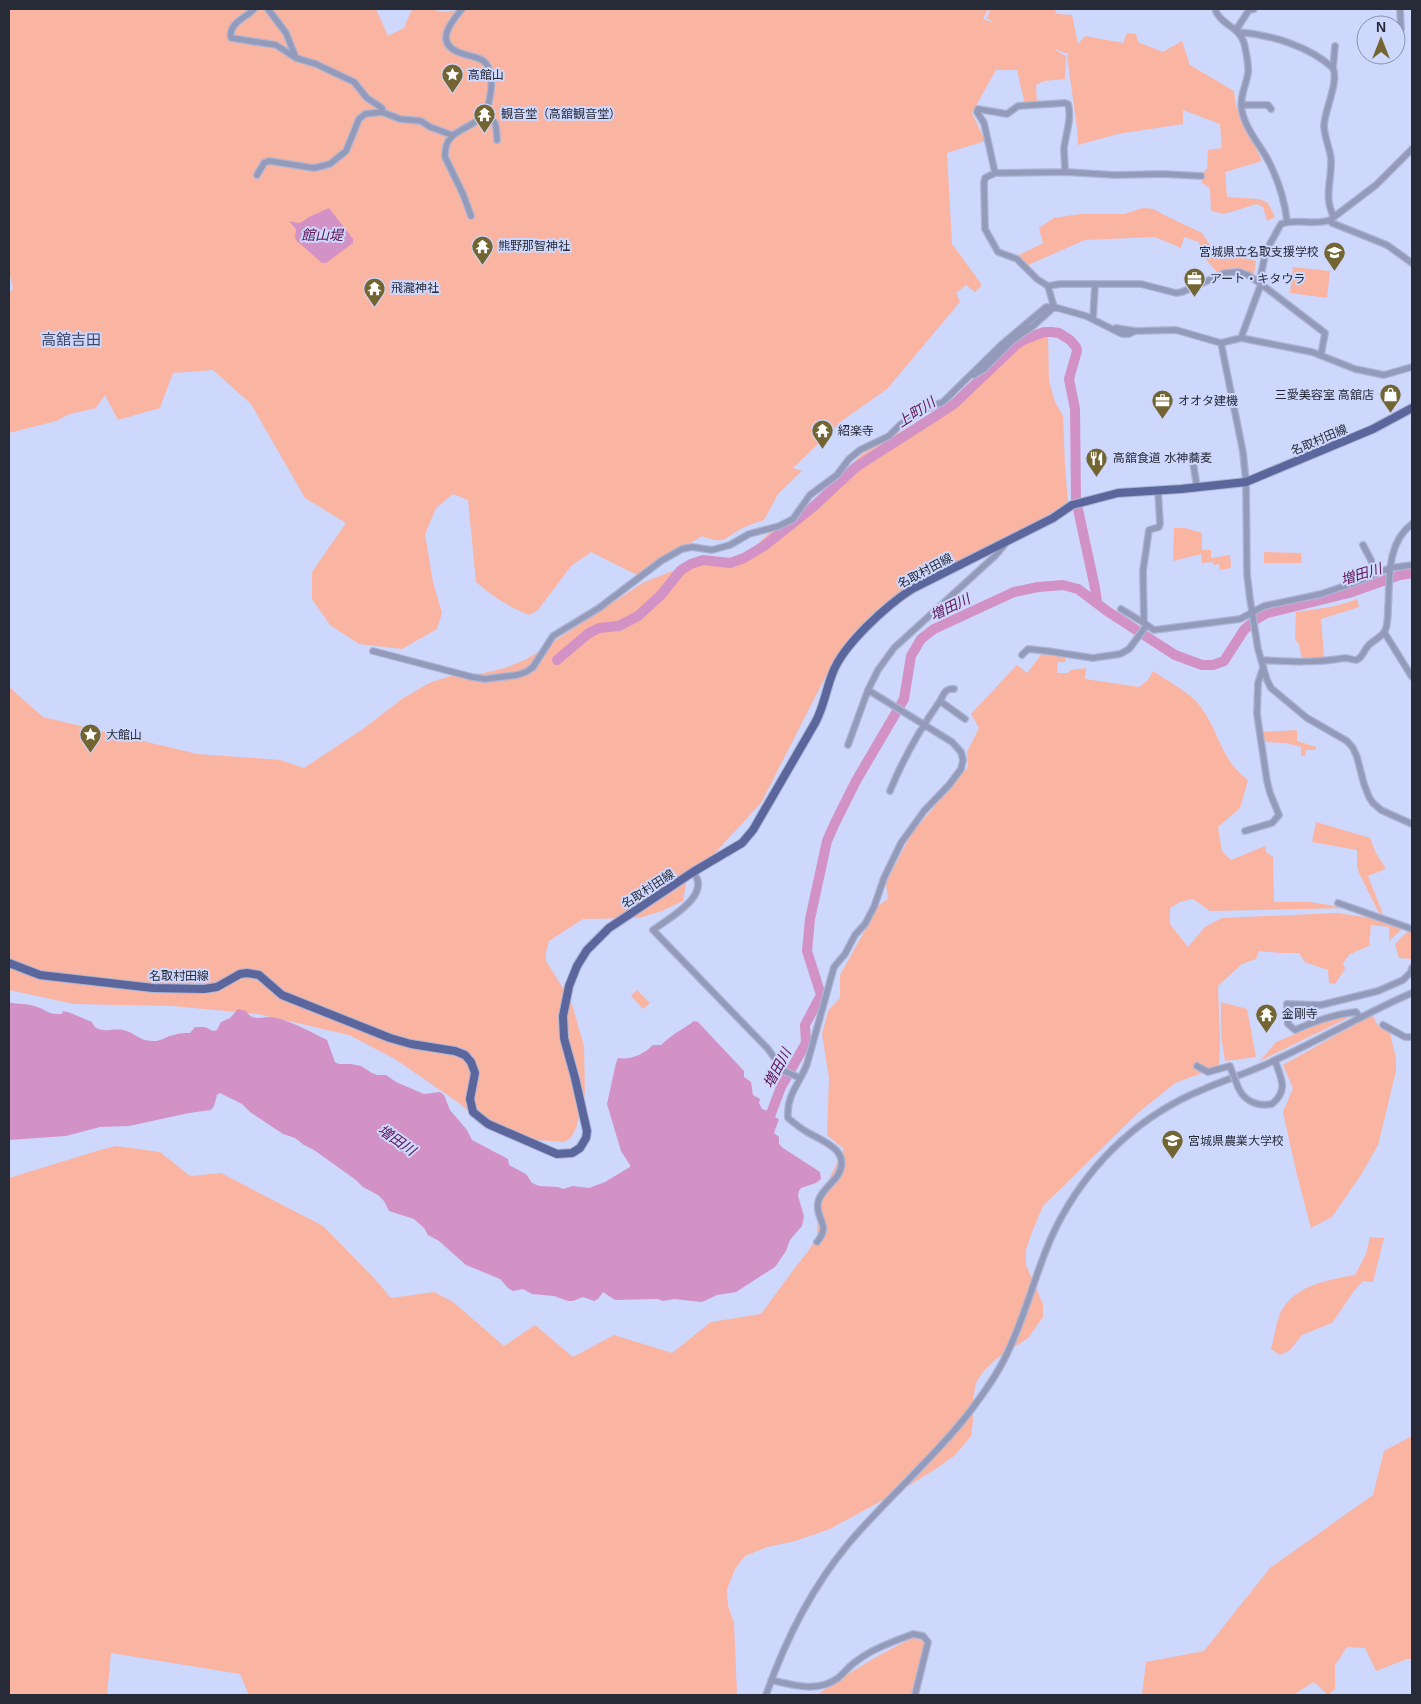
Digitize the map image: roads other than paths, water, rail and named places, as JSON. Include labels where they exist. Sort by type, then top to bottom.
[{"type":"main road","name":"名取村田線","points":[[9,963],[40,975],[153,988],[204,989],[217,986],[247,972],[259,975],[282,995],[390,1038],[465,1055],[471,1062],[475,1073],[470,1099],[473,1112],[488,1124],[543,1149],[565,1155],[580,1148],[586,1138],[575,1078],[564,1038],[563,1016],[568,986],[586,950],[609,928],[693,872],[742,843],[754,830],[821,713],[833,672],[841,657],[864,630],[898,598],[912,589],[1008,542],[1078,503],[1118,493],[1246,482],[1373,429],[1412,408]]},
{"type":"street","points":[[254,9],[233,26],[230,33],[231,38],[276,46],[296,58],[316,64],[354,82],[367,98],[382,108],[382,112]]},
{"type":"street","points":[[268,9],[286,33],[296,58]]},
{"type":"street","points":[[462,9],[447,28],[446,41],[458,52],[478,57],[488,66],[491,80],[489,101],[484,114],[452,135],[446,144],[445,157],[463,194],[471,216]]},
{"type":"street","points":[[1215,9],[1221,20],[1237,31],[1270,37],[1305,50],[1333,68]]},
{"type":"street","points":[[1237,31],[1249,10],[1254,9]]},
{"type":"street","points":[[1237,31],[1243,42],[1248,71],[1241,100],[1242,112],[1271,166],[1285,205],[1287,221]]},
{"type":"street","points":[[1335,46],[1333,68],[1335,76],[1324,124],[1331,161],[1328,202],[1332,223],[1386,245],[1412,263]]},
{"type":"street","points":[[995,173],[984,123],[977,112],[978,109],[1007,114],[1018,106],[1065,103],[1068,104],[1069,108],[1068,131],[1064,148],[1065,172]]},
{"type":"street","points":[[1242,105],[1268,105],[1272,109]]},
{"type":"street","points":[[257,175],[264,163],[269,161],[314,168],[330,164],[346,151],[359,119],[365,114],[382,112],[400,119],[420,121],[452,135]]},
{"type":"street","points":[[484,114],[496,123],[496,140]]},
{"type":"street","points":[[1241,338],[1261,284],[1260,279],[1266,251],[1281,224],[1287,221],[1314,223],[1332,218],[1376,186],[1412,149]]},
{"type":"street","points":[[1054,307],[1048,286],[1037,279],[1017,259],[998,252],[988,234],[984,223],[984,182],[987,177],[995,173],[1065,172],[1115,175],[1201,176]]},
{"type":"street","points":[[1048,286],[1060,284],[1141,284],[1176,293],[1225,274],[1239,272],[1248,275],[1261,284],[1325,334],[1321,355]]},
{"type":"street","points":[[1093,319],[1095,285]]},
{"type":"street","points":[[373,651],[485,679],[526,672],[534,667],[553,636],[599,608],[661,561],[682,549],[692,547],[712,550],[730,546],[750,534],[779,526],[793,519],[810,495],[837,474],[849,459],[860,450],[889,436],[918,412],[943,402],[1046,307],[1054,307],[1093,319],[1122,334],[1129,334],[1135,331],[1176,330],[1221,343],[1241,338],[1303,350],[1355,369],[1384,375],[1412,367]]},
{"type":"street","points":[[1221,343],[1243,452],[1246,482],[1247,567],[1254,630],[1263,668],[1271,688],[1307,718],[1348,741],[1357,757],[1368,797],[1373,803],[1381,810],[1412,824]]},
{"type":"street","points":[[1192,456],[1197,487]]},
{"type":"street","points":[[1022,655],[1028,650],[1101,657],[1124,653],[1138,639],[1146,625],[1143,571],[1149,530],[1159,527],[1160,524],[1158,490]]},
{"type":"street","points":[[1261,660],[1306,663],[1348,658],[1356,660],[1362,657],[1368,645],[1384,632],[1388,619],[1390,569],[1399,538],[1405,529],[1412,524]]},
{"type":"street","points":[[848,745],[868,690],[878,670],[894,648],[1008,542]]},
{"type":"street","points":[[1363,545],[1371,560],[1375,574]]},
{"type":"street","points":[[1121,609],[1154,630],[1230,621],[1240,619],[1276,603],[1321,594],[1390,569],[1412,565]]},
{"type":"street","points":[[1384,632],[1412,676]]},
{"type":"street","points":[[1245,831],[1272,823],[1279,815],[1267,781],[1256,714],[1258,683],[1263,668]]},
{"type":"street","points":[[890,791],[924,724],[946,690],[949,688],[954,689]]},
{"type":"street","points":[[817,1242],[823,1235],[824,1229],[818,1210],[818,1202],[839,1172],[841,1161],[836,1150],[830,1144],[805,1131],[788,1118],[794,1086],[804,1073],[812,1050],[834,968],[845,954],[855,935],[865,924],[874,907],[884,878],[900,843],[924,811],[949,784],[962,764],[962,752],[956,745],[868,690]]},
{"type":"street","points":[[940,701],[965,719]]},
{"type":"street","points":[[693,872],[698,877],[699,889],[694,898],[653,930],[768,1049],[784,1070],[800,1078]]},
{"type":"street","points":[[1338,903],[1412,930]]},
{"type":"street","points":[[1360,1018],[1356,1012],[1344,1013],[1296,1030],[1288,1024],[1286,1004],[1320,1005],[1378,991],[1403,980],[1412,968]]},
{"type":"street","points":[[766,1695],[793,1629],[832,1566],[849,1543],[967,1416],[990,1384],[1010,1347],[1050,1240],[1072,1198],[1093,1169],[1113,1147],[1138,1126],[1170,1105],[1203,1089],[1275,1061],[1412,992]]},
{"type":"street","points":[[1383,1025],[1405,1037],[1412,1037]]},
{"type":"street","points":[[1197,1066],[1208,1072],[1230,1066],[1244,1097],[1259,1105],[1272,1104],[1281,1094],[1283,1082],[1275,1061]]},
{"type":"street","points":[[771,1680],[796,1686],[823,1686],[837,1678],[858,1659],[913,1634],[919,1634],[928,1642],[928,1648],[915,1695]]},
{"type":"water","name":"館山堤","points":[[329,208],[353,239],[353,243],[326,263],[322,263],[297,241],[295,238],[296,229],[289,221],[302,222]]},
{"type":"water","points":[[9,1002],[31,1005],[53,1014],[62,1014],[63,1011],[67,1012],[92,1022],[94,1026],[101,1030],[123,1030],[144,1040],[152,1041],[158,1041],[168,1036],[190,1033],[195,1027],[205,1027],[213,1031],[217,1030],[221,1022],[230,1018],[238,1009],[246,1011],[249,1015],[256,1018],[272,1017],[284,1020],[327,1040],[335,1062],[339,1064],[361,1066],[377,1075],[386,1075],[396,1082],[424,1094],[440,1092],[444,1095],[450,1110],[467,1130],[472,1140],[508,1159],[509,1165],[526,1174],[532,1183],[539,1186],[563,1189],[573,1186],[589,1188],[605,1182],[630,1167],[621,1151],[607,1104],[618,1058],[632,1057],[641,1054],[653,1045],[661,1045],[694,1021],[698,1022],[744,1071],[744,1077],[751,1082],[753,1095],[760,1099],[759,1103],[762,1109],[779,1119],[774,1133],[779,1137],[779,1144],[820,1172],[821,1179],[816,1183],[801,1188],[799,1191],[798,1196],[804,1216],[802,1226],[790,1240],[786,1251],[775,1267],[736,1292],[717,1295],[702,1302],[674,1299],[663,1301],[658,1299],[615,1300],[603,1292],[594,1301],[583,1297],[568,1301],[554,1296],[532,1294],[523,1289],[513,1291],[500,1279],[466,1265],[439,1241],[428,1235],[424,1228],[414,1219],[389,1211],[384,1201],[378,1195],[363,1187],[314,1150],[295,1138],[283,1134],[250,1112],[242,1104],[220,1093],[217,1095],[211,1110],[129,1126],[100,1127],[66,1136],[9,1140]]},
{"type":"waterway","name":"上町川","points":[[557,660],[589,633],[599,628],[619,626],[638,616],[660,596],[681,570],[691,564],[703,560],[730,563],[744,558],[764,546],[813,507],[856,467],[954,404],[1016,345],[1023,340],[1044,332],[1059,333],[1070,340],[1077,351],[1069,379],[1075,409],[1076,500],[1097,602]]},
{"type":"waterway","name":"増田川","points":[[766,1127],[781,1087],[806,1043],[805,1025],[821,995],[807,951],[810,919],[827,841],[856,781],[904,699],[911,656],[921,639],[934,629],[1014,592],[1038,587],[1063,585],[1078,589],[1107,611],[1175,655],[1202,665],[1213,665],[1224,661],[1244,630],[1255,620],[1267,613],[1349,593],[1400,575],[1412,573]]},
{"type":"place","name":"高館山","points":[[452,94]]},
{"type":"place","name":"観音堂（高舘観音堂）","points":[[485,133]]},
{"type":"place","name":"熊野那智神社","points":[[482,265]]},
{"type":"place","name":"宮城県立名取支援学校","points":[[1335,271]]},
{"type":"place","name":"アート・キタウラ","points":[[1194,298]]},
{"type":"place","name":"飛瀧神社","points":[[375,307]]},
{"type":"place","name":"三愛美容室 高舘店","points":[[1390,414]]},
{"type":"place","name":"オオタ建機","points":[[1162,420]]},
{"type":"place","name":"紹楽寺","points":[[822,450]]},
{"type":"place","name":"高舘食道 水神蕎麦","points":[[1097,477]]},
{"type":"place","name":"大館山","points":[[90,754]]},
{"type":"place","name":"金剛寺","points":[[1266,1033]]},
{"type":"place","name":"宮城県農業大学校","points":[[1172,1160]]},
{"type":"district","name":"高舘吉田","points":[[71,340]]}]
